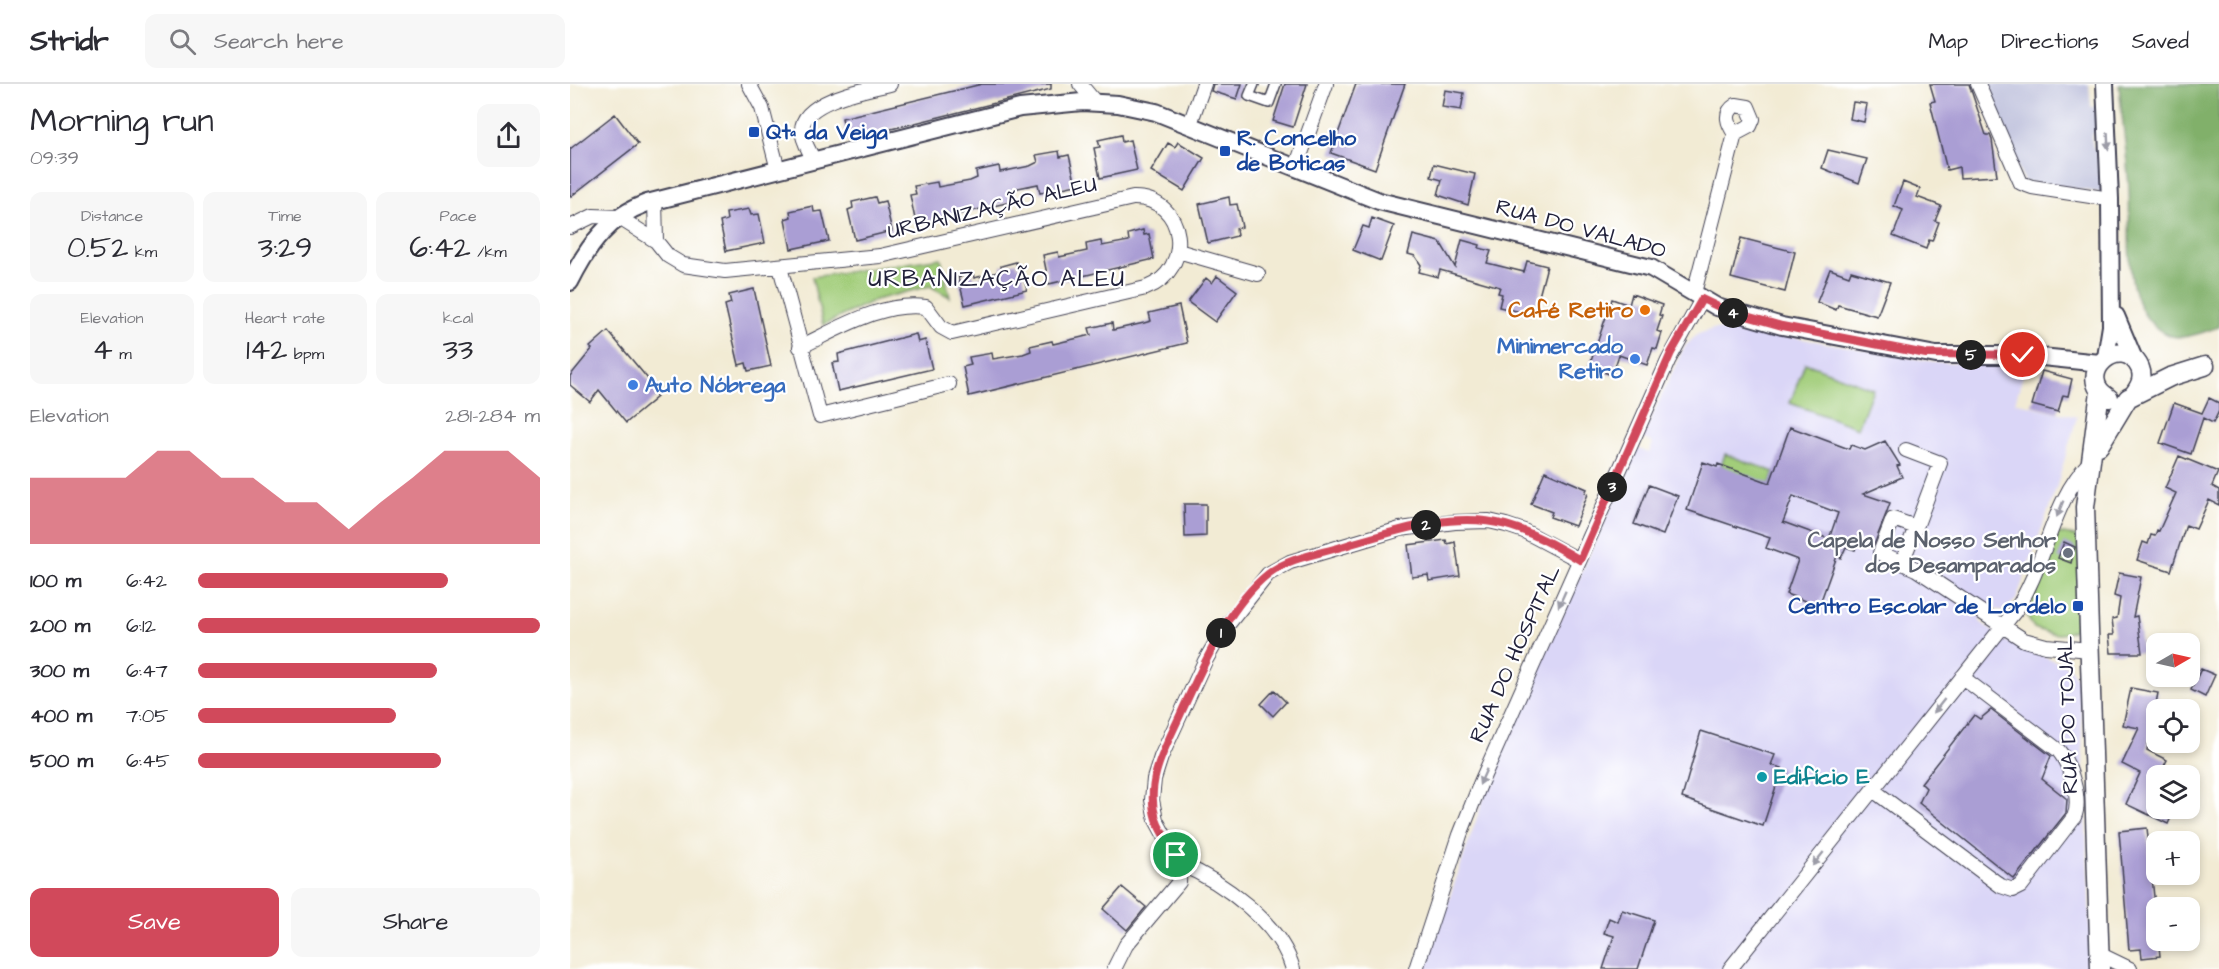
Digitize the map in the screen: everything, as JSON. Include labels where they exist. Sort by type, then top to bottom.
[{"type":"main road","points":[[2120,354],[2136,362],[2165,369],[2212,365],[2170,377],[2131,396],[2113,400],[2098,388],[2097,369],[2103,360],[2120,354]]},
{"type":"main road","points":[[2091,461],[2142,381],[2136,362]]},
{"type":"main road","name":"RUA DO TOJAL","points":[[2098,388],[2085,507],[2099,961]]},
{"type":"street","points":[[750,84],[762,108],[778,170]]},
{"type":"street","points":[[814,161],[802,130],[808,116],[835,98],[890,84]]},
{"type":"street","points":[[1080,84],[1095,102]]},
{"type":"street","points":[[1190,124],[1204,84]]},
{"type":"street","points":[[1254,84],[1249,96],[1269,103],[1276,84]]},
{"type":"street","points":[[1296,167],[1326,84]]},
{"type":"street","points":[[1978,84],[2021,183],[2032,187],[2110,198]]},
{"type":"street","points":[[2103,360],[2111,334],[2110,198],[2105,84]]},
{"type":"street","name":"RUA DO VALADO","points":[[570,282],[600,234],[618,217],[655,201],[1026,107],[1057,102],[1095,102],[1144,108],[1190,124],[1370,198],[1408,210],[1484,226],[1651,268],[1725,310],[1782,326],[1926,354],[2023,355],[2063,361],[2103,360]]},
{"type":"street","name":"RUA DO HOSPITAL","points":[[1416,969],[1470,807],[1698,296],[1735,134]]},
{"type":"street","name":"URBANIZAÇÃO ALEU","points":[[618,217],[656,241],[668,256],[692,268],[725,272],[880,256],[1133,198],[1151,200],[1167,211],[1176,230],[1178,251]]},
{"type":"street","points":[[655,201],[656,241]]},
{"type":"street","points":[[570,228],[593,216],[618,217]]},
{"type":"street","points":[[570,228],[585,229],[600,234]]},
{"type":"street","points":[[800,347],[874,314],[897,308],[926,307],[941,327],[952,333],[1131,293],[1153,286],[1166,277],[1173,269],[1178,251],[1258,274]]},
{"type":"street","points":[[780,267],[820,416],[949,384]]},
{"type":"street","points":[[2110,298],[2120,328],[2136,362]]},
{"type":"street","points":[[2063,361],[2081,368],[2098,388]]},
{"type":"street","points":[[1902,562],[1940,463],[1906,450]]},
{"type":"street","points":[[1730,969],[2002,627],[2027,592],[2071,484],[2091,461]]},
{"type":"street","points":[[1916,527],[1893,519],[1880,553],[1927,576],[2002,627],[2034,644],[2090,650]]},
{"type":"street","points":[[1114,969],[1132,937],[1175,889],[1180,873],[1180,864],[1156,820],[1152,800],[1154,779],[1161,757],[1205,661],[1242,603],[1268,574],[1290,562],[1400,530],[1475,521],[1490,521],[1524,531],[1580,560]]},
{"type":"street","points":[[1873,790],[2001,886],[2013,890],[2021,886],[2074,817],[2077,807],[2065,760],[2058,750],[1962,677]]},
{"type":"street","points":[[1180,864],[1222,885],[1255,914],[1285,952],[1293,969]]},
{"type":"street","points":[[2099,961],[2130,969]]},
{"type":"shaded area","points":[[1982,84],[2089,84],[2091,107],[2098,106],[2099,126],[2091,137],[2093,148],[2100,151],[2103,193],[2024,182]]},
{"type":"shaded area","points":[[1713,329],[1745,329],[1936,362],[1975,363],[2028,360],[2015,402],[2077,417],[2056,489],[2016,600],[2003,611],[1989,608],[1979,621],[2006,641],[2071,669],[2080,686],[2092,969],[1425,969],[1493,771],[1637,448],[1649,453],[1653,443],[1642,438],[1684,347],[1698,334]]},
{"type":"green space","points":[[2119,84],[2219,84],[2219,327],[2192,335],[2172,336],[2151,323],[2140,307],[2134,289],[2129,248],[2129,190]]},
{"type":"green space","points":[[941,258],[950,297],[930,286],[875,300],[823,325],[812,277]]},
{"type":"green space","points":[[1805,363],[1873,389],[1858,428],[1790,403]]},
{"type":"green space","points":[[1725,454],[1774,472],[1769,486],[1721,466]]},
{"type":"green space","points":[[2058,533],[2080,537],[2080,624],[2070,632],[2058,634],[2034,628],[2027,617]]},
{"type":"building","points":[[982,84],[1051,84],[1051,89],[847,140],[842,118]]},
{"type":"building","points":[[1213,84],[1242,84],[1237,99],[1211,91]]},
{"type":"building","points":[[1285,84],[1307,84],[1293,127],[1273,121]]},
{"type":"building","points":[[1356,84],[1405,84],[1375,169],[1331,153]]},
{"type":"building","points":[[1930,84],[1969,84],[1986,135],[1990,135],[1992,140],[1997,176],[1960,178],[1959,167],[1947,170],[1930,102],[1935,101]]},
{"type":"building","points":[[1445,90],[1464,93],[1461,110],[1442,107]]},
{"type":"building","points":[[1853,102],[1867,104],[1864,122],[1850,119]]},
{"type":"building","points":[[615,114],[638,144],[570,197],[570,149]]},
{"type":"building","points":[[1121,135],[1122,142],[1130,140],[1137,170],[1100,178],[1094,148],[1100,147],[1098,140]]},
{"type":"building","points":[[1178,142],[1204,158],[1184,191],[1151,171],[1168,143],[1175,147]]},
{"type":"building","points":[[1828,150],[1867,159],[1859,183],[1822,168]]},
{"type":"building","points":[[1059,151],[1060,157],[1069,155],[1076,185],[1040,193],[1038,184],[1013,189],[1015,201],[916,224],[910,195],[916,194],[914,186],[937,182],[938,187],[970,181],[977,178],[976,171],[999,166],[1000,172],[1030,166],[1038,162],[1036,155]]},
{"type":"building","points":[[1434,164],[1475,174],[1468,205],[1438,195],[1442,180],[1431,177]]},
{"type":"building","points":[[1903,182],[1920,189],[1917,197],[1941,206],[1935,221],[1939,222],[1932,241],[1929,240],[1926,249],[1893,236],[1903,210],[1894,206]]},
{"type":"building","points":[[875,197],[877,203],[885,201],[892,231],[855,240],[848,210],[853,208],[852,202]]},
{"type":"building","points":[[1229,197],[1230,205],[1237,204],[1242,227],[1236,229],[1237,236],[1208,243],[1199,204]]},
{"type":"building","points":[[813,206],[814,212],[822,211],[829,241],[791,249],[785,219],[791,217],[790,211]]},
{"type":"building","points":[[749,209],[751,215],[759,214],[765,243],[726,251],[720,222],[727,220],[726,213]]},
{"type":"building","points":[[1372,218],[1394,226],[1381,261],[1353,250],[1363,226],[1369,228]]},
{"type":"building","points":[[1143,230],[1144,235],[1149,234],[1154,259],[1049,284],[1043,255],[1058,252],[1059,257],[1087,251],[1086,244],[1101,241],[1102,246],[1129,241],[1128,234]]},
{"type":"building","points":[[1413,235],[1440,242],[1455,267],[1462,240],[1491,251],[1487,263],[1524,272],[1527,261],[1547,266],[1534,315],[1499,307],[1502,294],[1498,293],[1500,287],[1440,270],[1438,277],[1419,272],[1421,265],[1415,256],[1408,254]]},
{"type":"building","points":[[1741,238],[1795,252],[1785,292],[1731,278]]},
{"type":"building","points":[[1016,262],[1017,267],[1021,266],[1027,290],[965,305],[958,277],[973,273],[974,278],[1002,271],[1001,266]]},
{"type":"building","points":[[1830,269],[1849,276],[1851,271],[1890,282],[1877,316],[1838,305],[1836,310],[1817,302]]},
{"type":"building","points":[[1217,276],[1237,291],[1215,322],[1188,302],[1206,278],[1212,283]]},
{"type":"building","points":[[754,289],[771,366],[748,371],[746,363],[739,365],[725,305],[731,303],[729,295]]},
{"type":"building","points":[[1632,294],[1662,305],[1659,315],[1662,316],[1657,331],[1662,333],[1657,349],[1653,348],[1647,365],[1619,355],[1612,375],[1589,367],[1612,299],[1629,305]]},
{"type":"building","points":[[1179,306],[1187,343],[969,396],[963,367],[971,365],[969,357],[992,353],[993,359],[1023,354],[1031,351],[1030,346],[1052,341],[1053,344],[1091,335],[1089,328],[1112,323],[1113,330],[1151,321],[1149,313]]},
{"type":"building","points":[[608,331],[658,391],[655,394],[657,397],[626,423],[599,390],[590,402],[570,385],[570,376],[592,349],[590,347]]},
{"type":"building","points":[[916,334],[918,342],[925,340],[932,369],[838,391],[832,363],[839,362],[838,354]]},
{"type":"building","points":[[2042,371],[2072,379],[2068,396],[2063,395],[2058,412],[2032,405]]},
{"type":"building","points":[[2209,398],[2219,403],[2219,411],[2213,423],[2203,418],[2191,454],[2160,443],[2174,403],[2202,413]]},
{"type":"building","points":[[1790,427],[1849,449],[1851,445],[1865,450],[1885,441],[1900,465],[1897,466],[1902,477],[1863,494],[1890,503],[1874,545],[1859,539],[1855,550],[1846,547],[1841,558],[1837,556],[1819,606],[1786,594],[1798,560],[1766,548],[1770,538],[1687,510],[1703,462],[1717,467],[1718,464],[1770,483]],"holes":[[[1793,496],[1838,513],[1829,539],[1783,522]]]},
{"type":"building","points":[[2179,456],[2218,472],[2212,486],[2219,490],[2219,505],[2209,500],[2196,529],[2186,525],[2171,571],[2137,560],[2143,542],[2148,544],[2151,535],[2155,536],[2157,530],[2159,531],[2176,493],[2165,488]]},
{"type":"building","points":[[1545,471],[1587,489],[1585,493],[1588,494],[1575,526],[1550,517],[1552,512],[1531,504]]},
{"type":"building","points":[[1649,485],[1678,496],[1663,535],[1634,524]]},
{"type":"building","points":[[1184,504],[1206,504],[1206,536],[1185,537]]},
{"type":"building","points":[[1446,540],[1447,544],[1455,542],[1460,576],[1429,581],[1428,575],[1412,577],[1408,545]]},
{"type":"building","name":"Capela de Nosso Senhor dos Desamparados","points":[[2064,542],[2075,547],[2071,563],[2058,558]]},
{"type":"building","points":[[2119,573],[2141,577],[2133,617],[2137,616],[2142,653],[2111,653],[2109,635],[2114,635],[2112,619],[2117,618],[2120,598],[2114,596]]},
{"type":"building","points":[[2201,669],[2215,675],[2205,697],[2191,690],[2192,687],[2200,687]]},
{"type":"building","points":[[2131,688],[2158,693],[2157,699],[2146,699],[2146,753],[2153,753],[2167,760],[2164,765],[2146,765],[2146,814],[2126,804],[2140,773],[2122,764],[2139,728],[2123,725]]},
{"type":"building","points":[[1274,690],[1286,702],[1273,716],[1261,704]]},
{"type":"building","points":[[1991,710],[2051,756],[2042,779],[2067,799],[2066,813],[2014,879],[1919,803],[1926,788],[1921,783],[1974,715],[1980,719]]},
{"type":"building","name":"Edifício E","points":[[1701,731],[1775,755],[1771,765],[1782,768],[1763,826],[1682,798]]},
{"type":"building","points":[[2158,819],[2170,819],[2168,824]]},
{"type":"building","points":[[2147,828],[2146,885],[2153,885],[2154,897],[2146,897],[2146,951],[2159,951],[2160,956],[2142,958],[2141,949],[2129,950],[2119,831]]},
{"type":"building","points":[[1122,887],[1146,907],[1127,930],[1103,909]]},
{"type":"building","points":[[1622,910],[1654,920],[1638,969],[1603,969],[1614,936],[1604,933],[1609,918],[1618,922]]},
{"type":"place","name":"Qtª da Veiga","points":[[754,132]]},
{"type":"place","name":"R. Concelho de Boticas","points":[[1225,151]]},
{"type":"place","name":"Café Retiro","points":[[1645,310]]},
{"type":"place","name":"Minimercado Retiro","points":[[1635,359]]},
{"type":"place","name":"Auto Nóbrega","points":[[633,385]]},
{"type":"place","name":"Capela de Nosso Senhor dos Desamparados","points":[[2068,553]]},
{"type":"place","name":"Centro Escolar de Lordelo","points":[[2078,606]]},
{"type":"place","name":"Edifício E","points":[[1762,777]]},
{"type":"district","name":"URBANIZAÇÃO ALEU","points":[[997,279]]},
{"type":"route","points":[[1176,855],[1156,820],[1152,800],[1154,779],[1161,757],[1205,661],[1242,603],[1261,581],[1275,569],[1301,558],[1400,530],[1455,522],[1490,521],[1506,525],[1524,531],[1580,560],[1671,353],[1702,299],[1725,310],[1782,326],[1926,354],[2023,355]]}]
